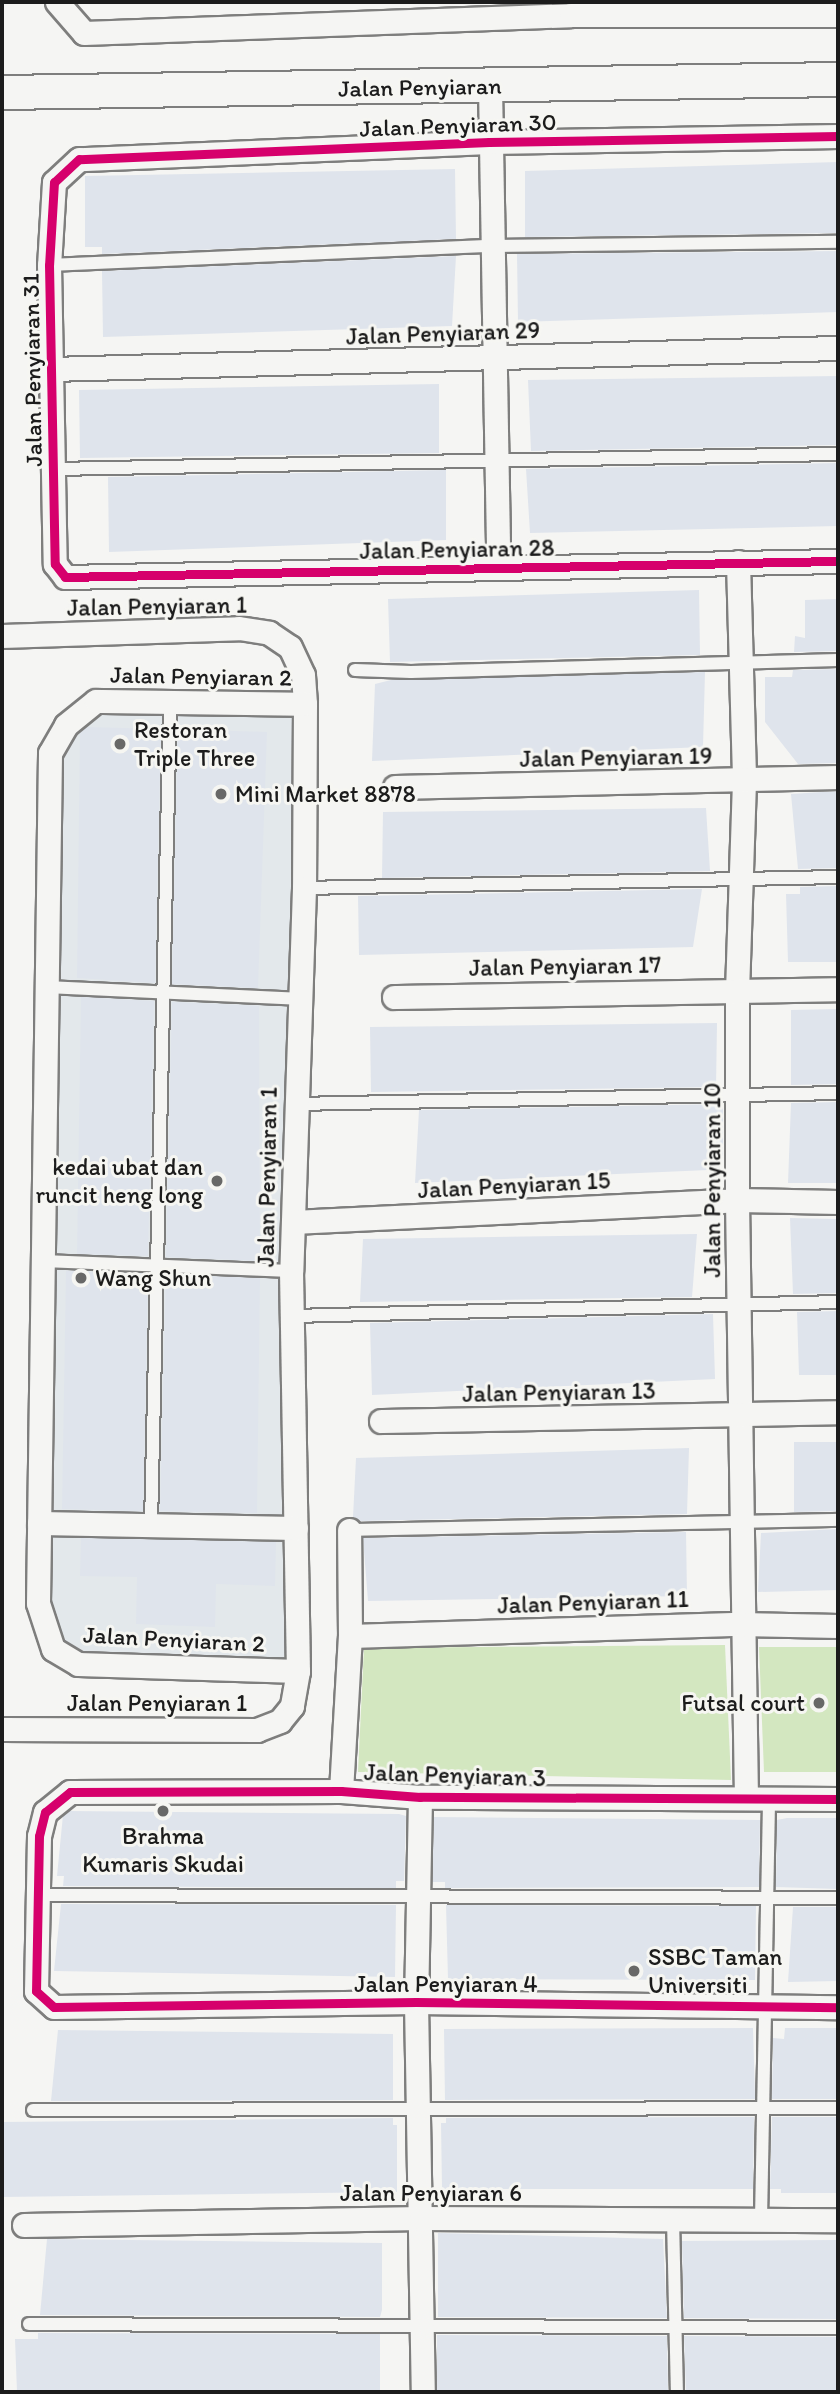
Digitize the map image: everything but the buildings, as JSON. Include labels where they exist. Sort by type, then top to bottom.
[{"type":"street","points":[[57,2],[84,33],[310,13],[571,8],[838,15]]},
{"type":"street","name":"Jalan Penyiaran","points":[[2,92],[838,79]]},
{"type":"street","points":[[490,86],[498,567]]},
{"type":"street","name":"Jalan Penyiaran 30","points":[[79,159],[489,142],[838,136]]},
{"type":"street","name":"Jalan Penyiaran 31","points":[[76,578],[60,575],[55,564],[49,265],[54,183],[79,159]]},
{"type":"street","name":"Jalan Penyiaran 29","points":[[50,369],[838,348]]},
{"type":"street","name":"Jalan Penyiaran 28","points":[[76,578],[838,561]]},
{"type":"street","name":"Jalan Penyiaran 10","points":[[738,562],[744,781],[737,988],[737,1200],[740,1624],[746,1798]]},
{"type":"street","name":"Jalan Penyiaran 1","points":[[2,636],[239,628],[269,633],[290,646],[303,675],[304,704],[304,888],[297,999],[291,1271],[298,1671],[292,1706],[280,1721],[257,1730],[2,1729]]},
{"type":"street","name":"Jalan Penyiaran 2","points":[[298,1671],[78,1664],[53,1649],[38,1603],[50,753],[65,725],[96,701],[304,704]]},
{"type":"street","name":"Jalan Penyiaran 19","points":[[395,787],[838,778]]},
{"type":"street","name":"Jalan Penyiaran 17","points":[[394,997],[737,988],[838,989]]},
{"type":"street","name":"Jalan Penyiaran 15","points":[[293,1222],[737,1200],[838,1202]]},
{"type":"street","name":"Jalan Penyiaran 13","points":[[381,1421],[838,1412]]},
{"type":"street","points":[[39,1524],[296,1528]]},
{"type":"street","points":[[341,1791],[350,1636],[349,1530]]},
{"type":"street","name":"Jalan Penyiaran 11","points":[[350,1636],[740,1624],[838,1626]]},
{"type":"street","name":"Jalan Penyiaran 3","points":[[38,1895],[38,1836],[44,1812],[70,1792],[341,1791],[419,1797],[838,1799]]},
{"type":"street","points":[[419,1797],[416,2002],[423,2392]]},
{"type":"street","name":"Jalan Penyiaran 4","points":[[38,1895],[36,1991],[54,2007],[416,2002],[838,2007]]},
{"type":"street","name":"Jalan Penyiaran 6","points":[[24,2225],[421,2218],[838,2220]]},
{"type":"lane","points":[[49,265],[492,246],[838,242]]},
{"type":"lane","points":[[54,469],[838,454]]},
{"type":"lane","points":[[355,670],[411,672],[838,660]]},
{"type":"lane","points":[[152,1524],[160,1266],[170,703]]},
{"type":"lane","points":[[304,888],[838,877]]},
{"type":"lane","points":[[47,987],[164,995],[297,999]]},
{"type":"lane","points":[[296,1104],[838,1093]]},
{"type":"lane","points":[[43,1261],[291,1271]]},
{"type":"lane","points":[[293,1316],[738,1303],[838,1303]]},
{"type":"lane","points":[[349,1530],[838,1520]]},
{"type":"lane","points":[[761,2219],[769,1798]]},
{"type":"lane","points":[[38,1895],[838,1898]]},
{"type":"lane","points":[[33,2110],[418,2112],[763,2106],[838,2108]]},
{"type":"lane","points":[[673,2219],[677,2392]]},
{"type":"lane","points":[[29,2325],[838,2328]]},
{"type":"shaded area","points":[[92,693],[313,696],[302,1234],[305,1680],[46,1657],[41,754]]},
{"type":"green space","points":[[725,1645],[731,1780],[358,1772],[364,1648]]},
{"type":"green space","points":[[759,1647],[838,1647],[838,1772],[764,1772]]},
{"type":"cycle path","points":[[838,136],[489,142],[79,159],[54,182],[49,265],[55,564],[65,577],[838,561]]},
{"type":"cycle path","points":[[838,1799],[420,1797],[341,1791],[70,1792],[45,1812],[39,1836],[36,1991],[54,2007],[416,2002],[838,2007]]},
{"type":"place","name":"Restoran Triple Three","points":[[120,744]]},
{"type":"place","name":"Mini Market 8878","points":[[221,794]]},
{"type":"place","name":"kedai ubat dan runcit heng long","points":[[217,1181]]},
{"type":"place","name":"Wang Shun","points":[[81,1278]]},
{"type":"place","name":"Futsal court","points":[[819,1703]]},
{"type":"place","name":"Brahma Kumaris Skudai","points":[[163,1811]]},
{"type":"place","name":"SSBC Taman Universiti","points":[[634,1971]]}]
